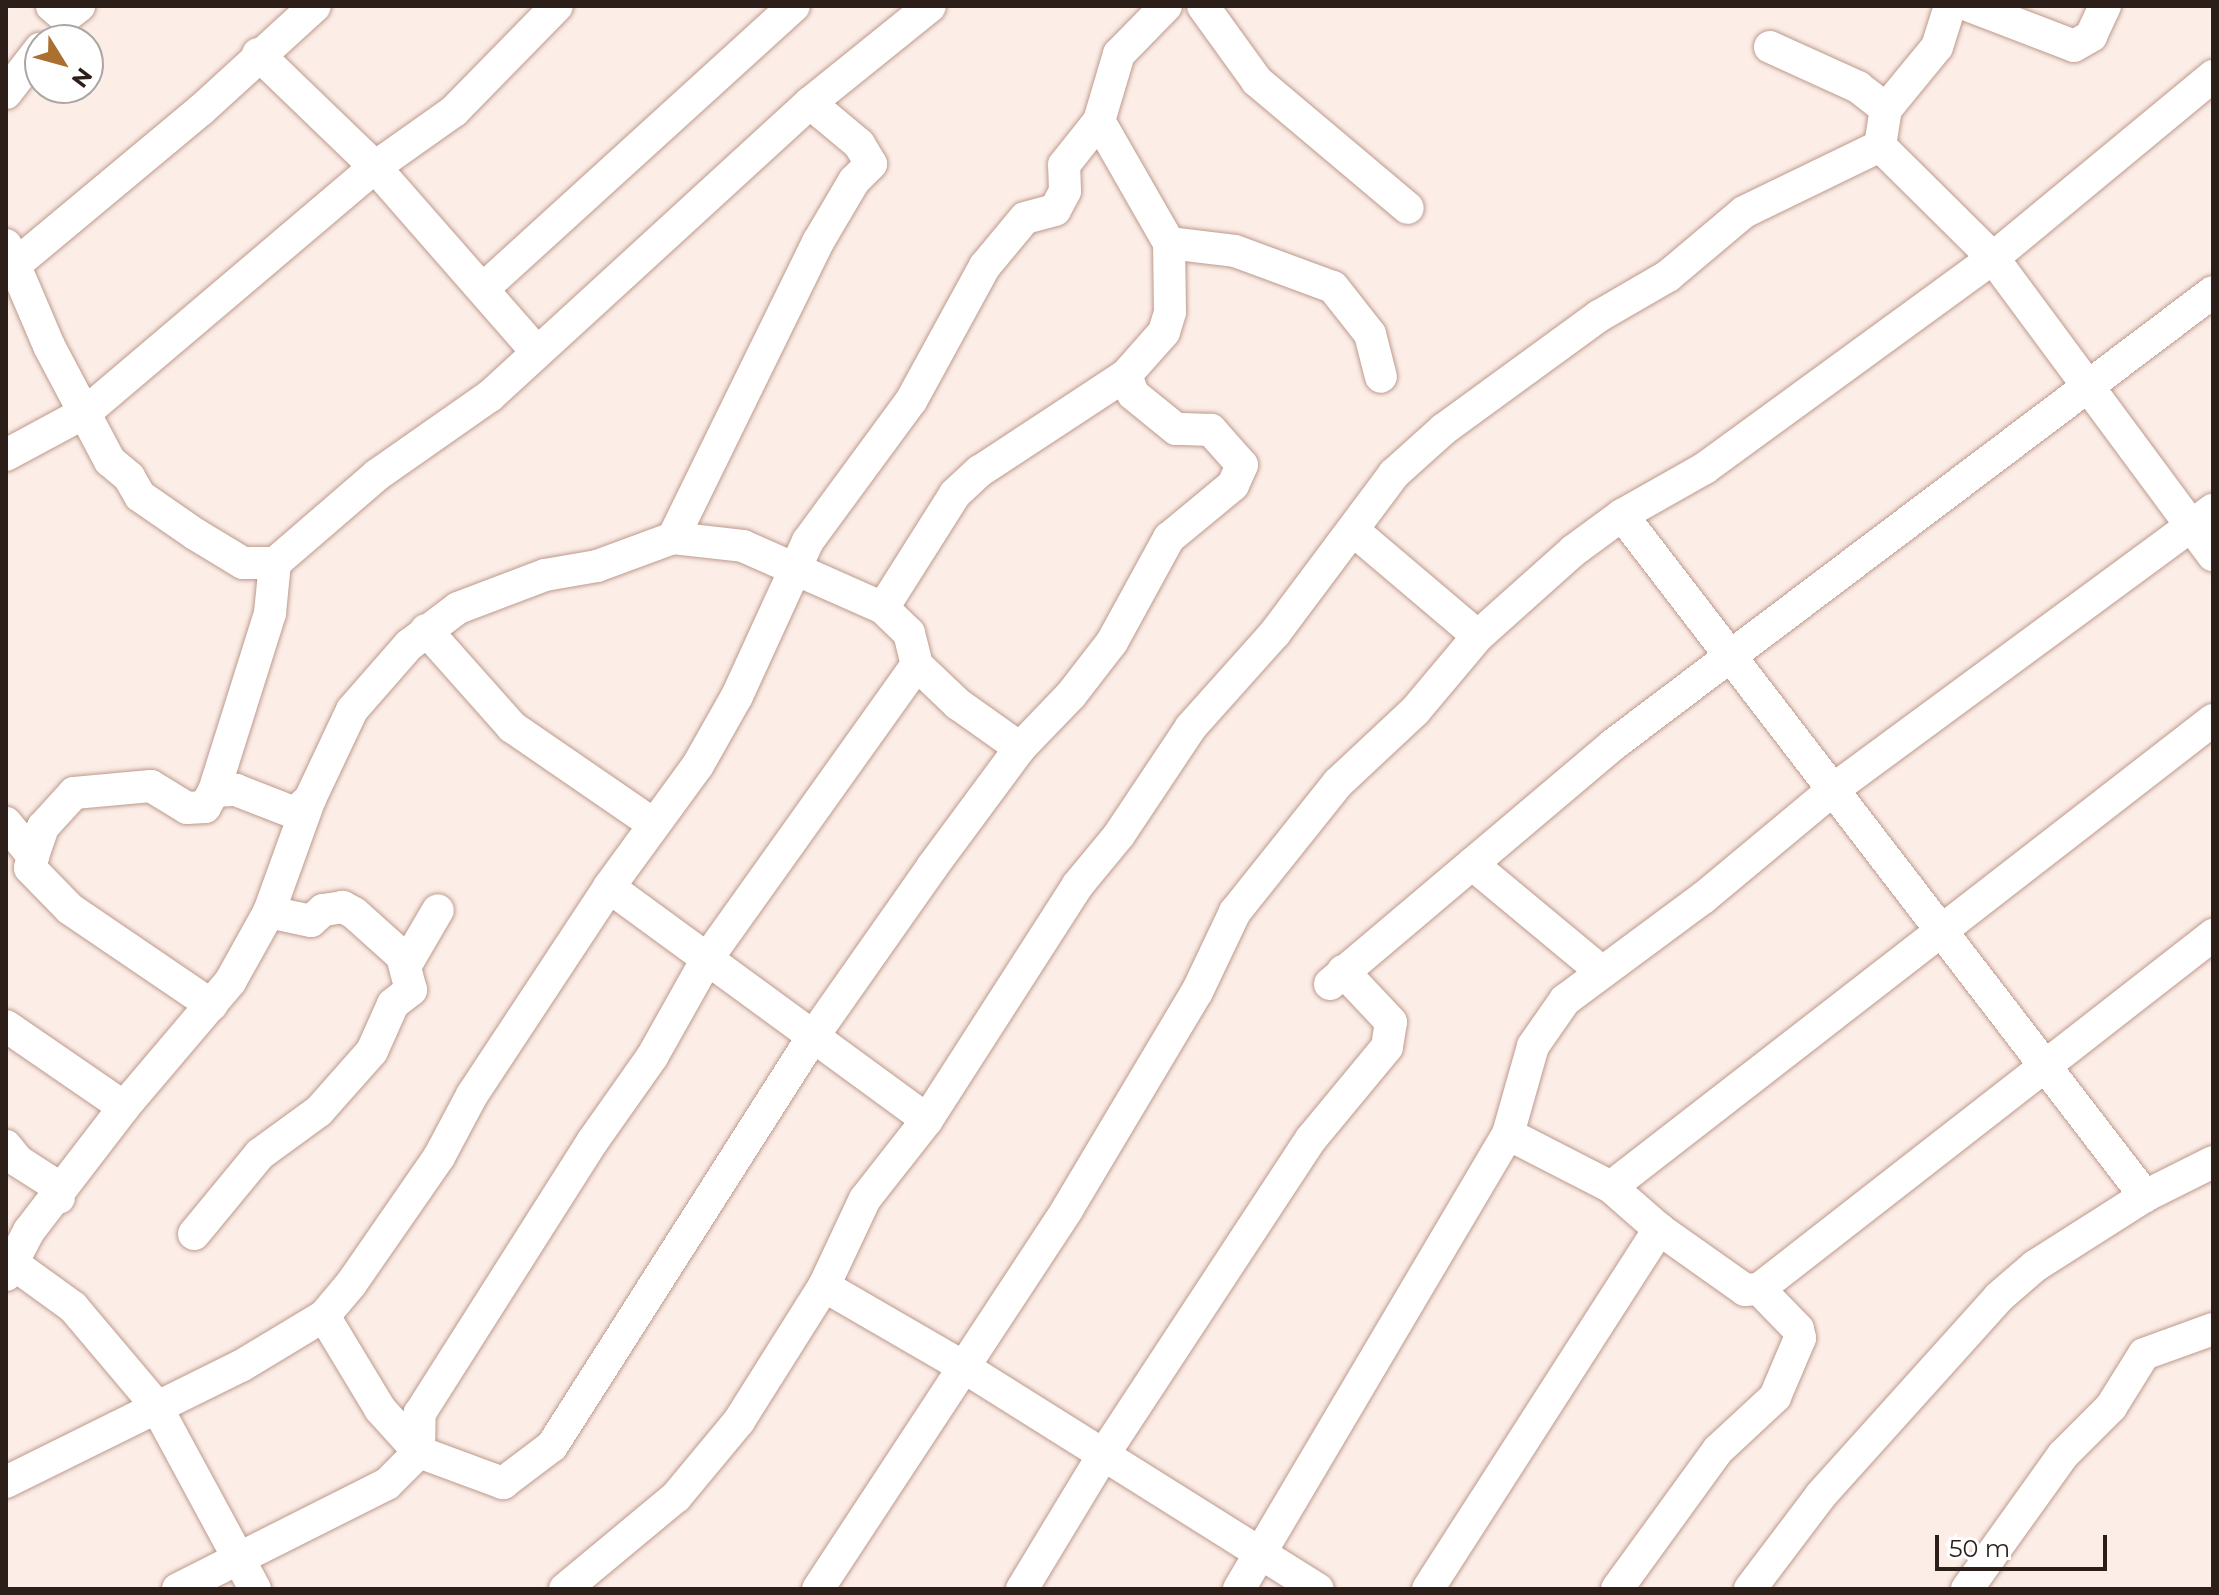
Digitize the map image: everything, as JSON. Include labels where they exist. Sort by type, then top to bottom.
[{"type":"street","points":[[315,6],[258,54],[201,110],[11,255],[49,346],[110,461],[129,477],[140,496],[243,563],[275,563],[377,475],[490,396],[810,103],[930,6]]},
{"type":"street","points":[[6,455],[86,412],[375,167],[454,111],[557,6]]},
{"type":"street","points":[[484,288],[794,6]]},
{"type":"street","points":[[6,1482],[155,1404],[241,1366],[324,1316],[439,1157],[472,1095],[609,887],[698,765],[737,696],[793,571],[842,489],[911,401],[961,304],[1006,235],[1025,218],[1055,210],[1065,191],[1064,165],[1099,121],[1119,54],[1166,6]]},
{"type":"street","points":[[1203,6],[1257,81],[1408,208]]},
{"type":"street","points":[[1880,146],[1886,109],[1937,47],[1950,6]]},
{"type":"street","points":[[1970,6],[2074,46],[2091,36],[2105,6]]},
{"type":"street","points":[[1770,47],[1858,87],[1886,109]]},
{"type":"street","points":[[258,54],[375,167],[537,352]]},
{"type":"street","points":[[6,93],[24,70]]},
{"type":"street","points":[[818,1589],[1068,1208],[1197,992],[1235,912],[1338,783],[1415,711],[1478,636],[1522,592],[1622,515],[1705,468],[1993,258],[2213,76]]},
{"type":"street","points":[[673,538],[818,242],[854,181],[871,164],[859,144],[810,103]]},
{"type":"street","points":[[883,608],[955,494],[980,471],[1126,375],[1164,332],[1170,312],[1169,243],[1099,121]]},
{"type":"street","points":[[1880,146],[1993,258],[2090,389],[2203,519],[2213,555]]},
{"type":"street","points":[[565,1589],[676,1497],[739,1421],[824,1286],[865,1199],[927,1120],[1077,886],[1119,835],[1191,727],[1275,633],[1417,451],[1599,316],[1668,276],[1744,212],[1880,146]]},
{"type":"street","points":[[1169,243],[1235,251],[1333,287],[1370,334],[1381,377]]},
{"type":"street","points":[[1022,1589],[1102,1457],[1311,1139],[1387,1047],[1391,1022],[1337,977],[1729,656],[2090,389],[2213,292]]},
{"type":"street","points":[[324,1316],[380,1409],[419,1452],[503,1483],[552,1446],[812,1038],[1020,748],[1071,695],[1112,642],[1169,538],[1233,485],[1242,465],[1211,430],[1176,429],[1145,406],[1126,375]]},
{"type":"street","points":[[1622,515],[2047,1064],[2145,1196]]},
{"type":"street","points":[[1239,1589],[1508,1134],[1533,1046],[1565,1000],[1703,898],[1834,789],[2203,519]]},
{"type":"street","points":[[1354,531],[1478,636]]},
{"type":"street","points":[[255,1589],[155,1404],[73,1307],[10,1270],[29,1231],[59,1198],[124,1107],[230,982],[269,912],[310,799],[352,710],[426,630],[458,608],[545,575],[597,566],[673,538],[743,546],[793,571],[883,608],[909,633],[917,665],[958,704],[1020,748]]},
{"type":"street","points":[[211,1005],[70,909],[30,868],[43,827],[74,793],[151,786],[187,808],[205,807],[214,791],[270,613],[275,563]]},
{"type":"street","points":[[426,630],[512,727],[653,824]]},
{"type":"street","points":[[178,1589],[387,1484],[419,1452],[420,1413],[592,1142],[652,1057],[707,959],[917,665]]},
{"type":"street","points":[[1611,1187],[2213,720]]},
{"type":"street","points":[[214,791],[236,790],[295,813],[310,799]]},
{"type":"street","points":[[6,823],[33,856]]},
{"type":"street","points":[[1472,864],[1602,972]]},
{"type":"street","points":[[609,887],[927,1120]]},
{"type":"street","points":[[269,912],[311,921],[323,910],[343,907],[407,963]]},
{"type":"street","points":[[194,1234],[260,1154],[319,1111],[372,1051],[393,1004],[411,990],[407,963],[438,910]]},
{"type":"street","points":[[1508,1134],[1611,1187],[1659,1229],[1745,1290],[1759,1289],[2213,935]]},
{"type":"street","points":[[6,1026],[124,1107]]},
{"type":"street","points":[[6,1146],[18,1161],[57,1186],[59,1198]]},
{"type":"street","points":[[1750,1589],[1821,1495],[1999,1297],[2035,1266],[2145,1196],[2213,1162]]},
{"type":"street","points":[[1428,1589],[1659,1229]]},
{"type":"street","points":[[824,1286],[962,1366],[1102,1457],[1318,1589]]},
{"type":"street","points":[[1617,1589],[1718,1450],[1775,1397],[1800,1338],[1798,1329],[1759,1289]]},
{"type":"street","points":[[1967,1589],[2063,1455],[2111,1407],[2144,1354],[2213,1329]]}]
